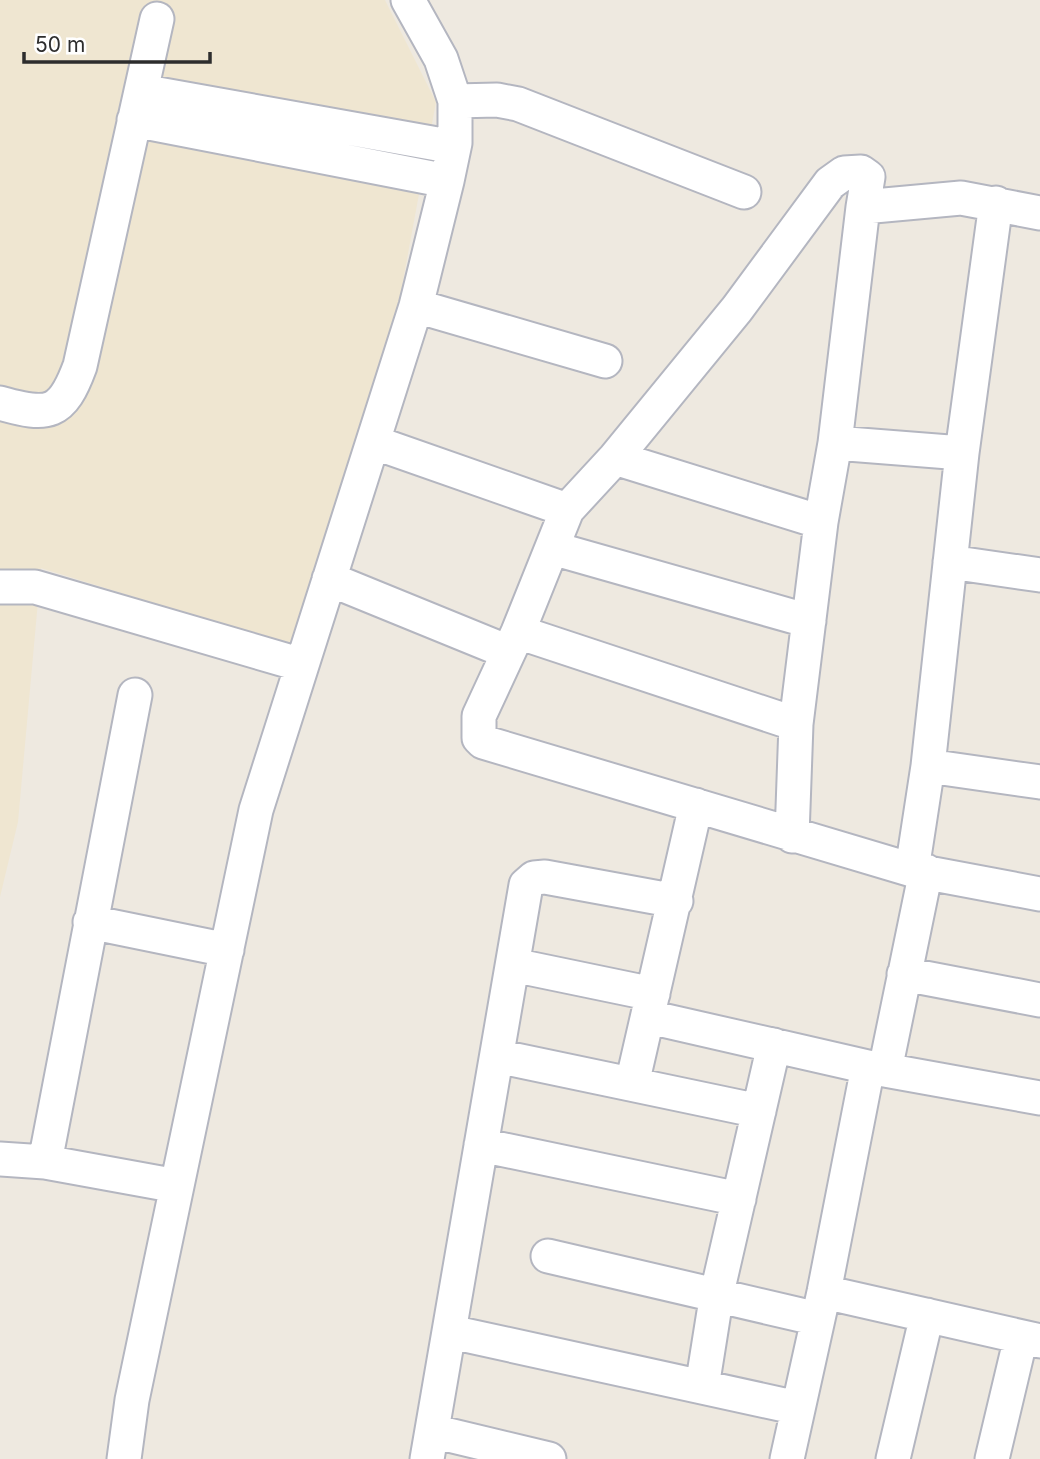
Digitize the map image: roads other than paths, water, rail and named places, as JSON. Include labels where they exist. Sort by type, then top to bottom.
[{"type":"street","points":[[124,1459],[132,1399],[256,810],[416,306],[454,147],[455,101],[441,59],[408,0]]},
{"type":"street","points":[[0,403],[23,409],[42,410],[60,406],[70,393],[80,366],[157,19]]},
{"type":"street","points":[[455,101],[497,100],[518,104],[744,192]]},
{"type":"street","points":[[138,106],[454,147]]},
{"type":"street","points":[[138,106],[447,181]]},
{"type":"street","points":[[792,836],[796,724],[868,177],[861,172],[844,173],[830,183],[737,309],[615,458],[567,510],[513,642],[479,716],[479,738],[792,836],[919,870],[1040,894]]},
{"type":"street","points":[[863,207],[948,198],[996,203],[1040,213]]},
{"type":"street","points":[[787,1459],[877,1069],[904,974],[919,870],[962,453],[996,203]]},
{"type":"street","points":[[416,306],[605,361]]},
{"type":"street","points":[[373,442],[567,510]]},
{"type":"street","points":[[835,443],[962,453]]},
{"type":"street","points":[[615,458],[821,522]]},
{"type":"street","points":[[552,548],[809,621]]},
{"type":"street","points":[[950,562],[1040,575]]},
{"type":"street","points":[[329,579],[513,642],[796,724]]},
{"type":"street","points":[[0,587],[35,587],[302,665]]},
{"type":"street","points":[[45,1162],[135,695]]},
{"type":"street","points":[[928,766],[1040,782]]},
{"type":"street","points":[[632,1084],[696,805]]},
{"type":"street","points":[[549,1459],[429,1445],[451,1332],[523,893],[526,885],[534,878],[545,877],[676,901]]},
{"type":"street","points":[[90,922],[227,950]]},
{"type":"street","points":[[513,965],[774,1045],[877,1069],[1040,1098]]},
{"type":"street","points":[[904,974],[1040,1000]]},
{"type":"street","points":[[702,1388],[717,1293],[774,1045]]},
{"type":"street","points":[[497,1056],[759,1111]]},
{"type":"street","points":[[481,1145],[740,1199]]},
{"type":"street","points":[[0,1158],[45,1162],[177,1186]]},
{"type":"street","points":[[548,1256],[717,1293],[927,1315],[1031,1339],[992,1459]]},
{"type":"street","points":[[893,1459],[927,1315]]},
{"type":"street","points":[[451,1332],[798,1408]]}]
